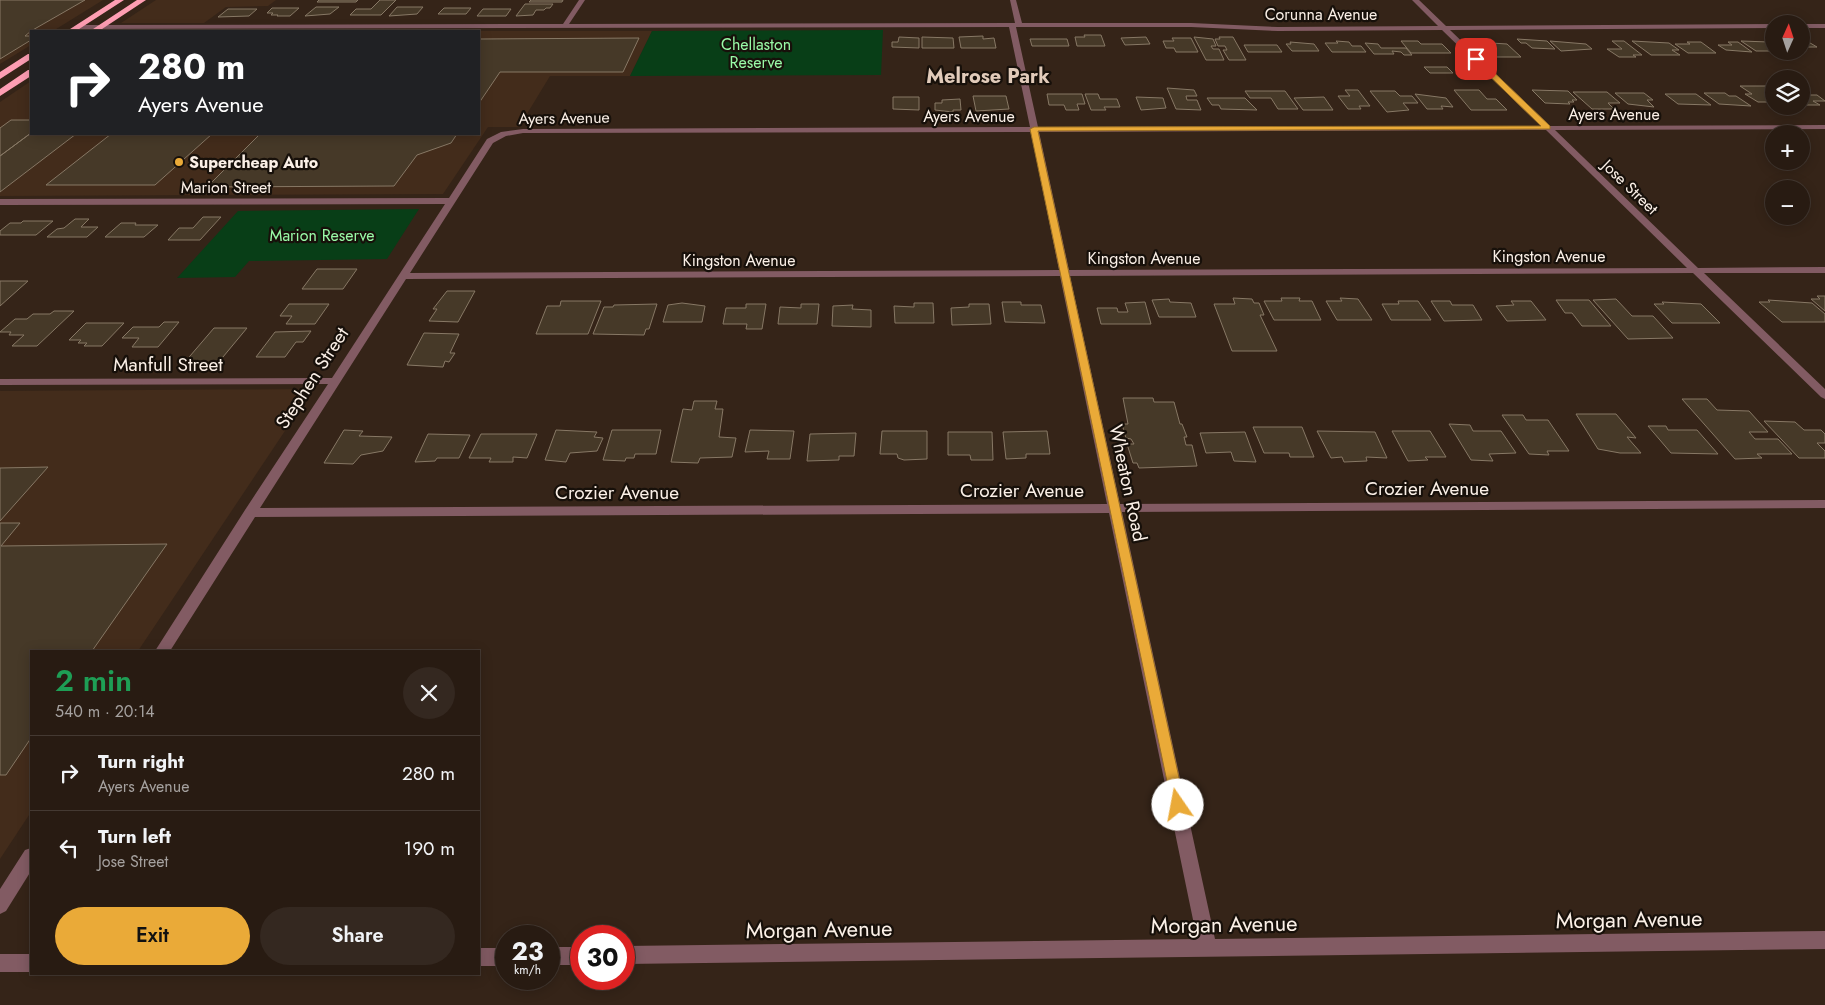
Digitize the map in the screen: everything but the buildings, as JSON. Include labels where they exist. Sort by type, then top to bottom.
[{"type":"highway","points":[[75,29],[120,0]]},
{"type":"highway","points":[[97,29],[142,0]]},
{"type":"highway","points":[[0,76],[30,57]]},
{"type":"highway","points":[[0,93],[30,73]]},
{"type":"street","points":[[565,26],[582,0]]},
{"type":"street","name":"Wheaton Road","points":[[1014,0],[1016,25],[1034,129],[1208,948]]},
{"type":"street","name":"Jose Street","points":[[1415,0],[1825,395]]},
{"type":"street","name":"Corunna Avenue","points":[[75,29],[148,27],[1191,24],[1278,29],[1765,26]]},
{"type":"street","points":[[1810,26],[1825,26]]},
{"type":"street","name":"Corunna Avenue","points":[[128,30],[148,27]]},
{"type":"street","name":"Ayers Avenue","points":[[504,134],[523,131],[1825,127]]},
{"type":"street","name":"Stephen Street","points":[[163,650],[490,141],[504,134]]},
{"type":"street","name":"Marion Street","points":[[0,202],[452,201]]},
{"type":"street","name":"Kingston Avenue","points":[[404,276],[1825,270]]},
{"type":"street","name":"Manfull Street","points":[[0,382],[336,381]]},
{"type":"street","name":"Crozier Avenue","points":[[250,513],[1825,504]]},
{"type":"street","points":[[0,904],[30,858]]},
{"type":"street","name":"Morgan Avenue","points":[[635,955],[1825,940]]},
{"type":"street","points":[[480,957],[495,957]]},
{"type":"street","points":[[0,963],[30,963]]},
{"type":"shaded area","points":[[0,0],[103,0],[55,30],[30,30],[30,46],[0,64]]},
{"type":"shaded area","points":[[156,0],[276,0],[268,6],[226,7],[204,23],[121,23]]},
{"type":"shaded area","points":[[480,31],[652,31],[630,76],[550,76],[519,127],[488,127],[443,194],[0,196],[0,102],[30,82],[30,135],[480,135]]},
{"type":"shaded area","points":[[313,389],[139,650],[30,650],[30,814],[0,859],[0,391]]},
{"type":"green space","name":"Chellaston Reserve","points":[[883,30],[881,75],[630,76],[652,31]]},
{"type":"green space","name":"Marion Reserve","points":[[419,209],[387,259],[249,261],[235,277],[177,278],[238,211]]},
{"type":"place","name":"Supercheap Auto","points":[[179,162]]},
{"type":"district","name":"Melrose Park","points":[[988,76]]},
{"type":"route","points":[[1178,805],[1034,129],[1548,128],[1476,59]]}]
